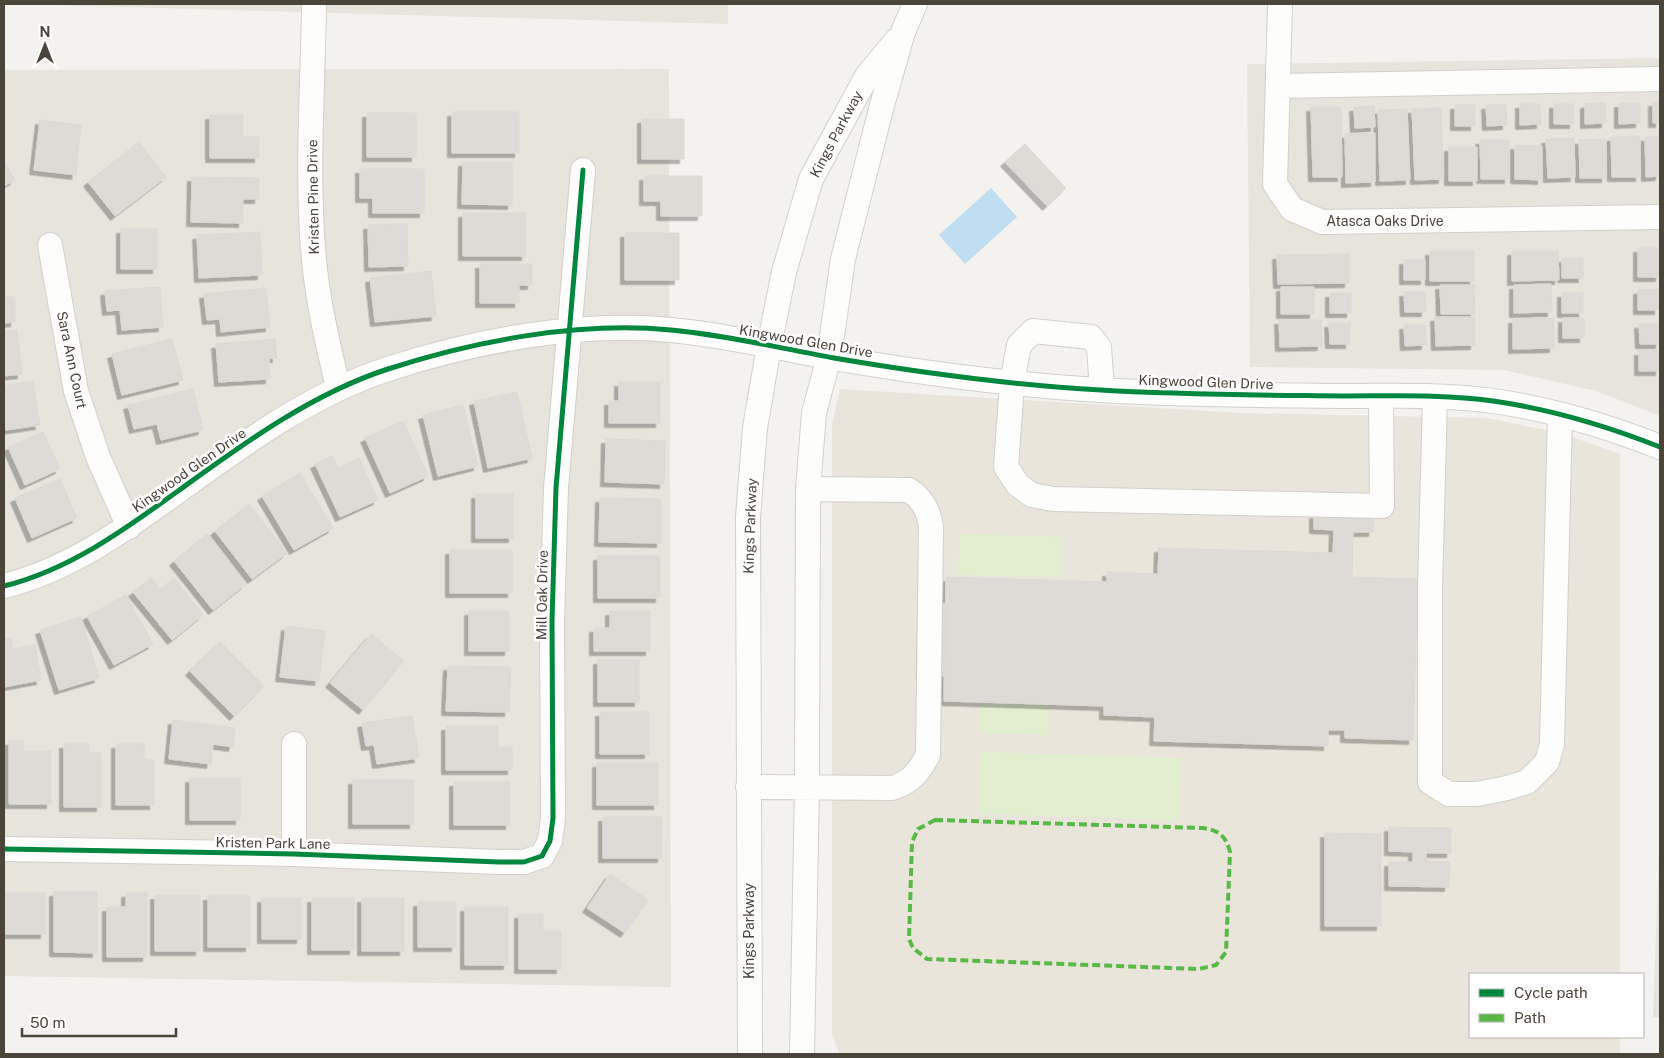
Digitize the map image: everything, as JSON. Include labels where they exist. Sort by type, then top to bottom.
[{"type":"street","name":"Kristen Pine Drive","points":[[314,4],[311,175],[314,259],[321,316],[338,387]]},
{"type":"street","name":"Kings Parkway","points":[[802,1054],[807,787],[808,489],[814,413],[829,357],[843,259],[903,32],[915,4]]},
{"type":"street","name":"Atasca Oaks Drive","points":[[1280,4],[1275,184],[1292,209],[1322,222],[1660,217]]},
{"type":"street","name":"Kings Parkway","points":[[750,1054],[748,518],[756,428],[769,346],[784,272],[811,179],[867,76],[903,32]]},
{"type":"street","points":[[1278,86],[1660,80]]},
{"type":"street","name":"Mill Oak Drive","points":[[542,856],[550,841],[554,818],[552,621],[556,488],[571,332],[583,170]]},
{"type":"street","name":"Sara Ann Court","points":[[50,245],[76,391],[98,457],[129,527]]},
{"type":"street","name":"Kingwood Glen Drive","points":[[4,586],[24,581],[65,564],[129,527],[239,447],[338,387],[436,355],[499,341],[571,332],[621,328],[670,330],[829,357],[1012,383],[1102,390],[1241,396],[1435,396],[1493,401],[1560,414],[1622,432],[1660,447]]},
{"type":"street","points":[[1102,390],[1100,347],[1091,337],[1033,331],[1019,344],[1012,383],[1006,467],[1018,485],[1032,495],[1053,499],[1382,506],[1381,396]]},
{"type":"street","points":[[1435,396],[1430,588],[1430,782],[1449,794],[1477,794],[1528,782],[1547,762],[1552,744],[1560,414]]},
{"type":"street","points":[[748,787],[892,788],[903,785],[914,777],[928,755],[932,527],[930,514],[924,504],[909,490],[808,489]]},
{"type":"street","points":[[294,744],[294,854]]},
{"type":"street","name":"Kristen Park Lane","points":[[4,849],[294,854],[499,862],[524,862],[542,856]]},
{"type":"shaded area","points":[[13,4],[728,4],[728,24]]},
{"type":"shaded area","points":[[1660,58],[1660,416],[1596,391],[1504,370],[1250,367],[1247,64]]},
{"type":"shaded area","points":[[669,69],[671,987],[4,976],[4,70]]},
{"type":"shaded area","points":[[840,389],[1241,413],[1487,418],[1561,433],[1620,454],[1620,973],[1469,973],[1469,1038],[1620,1038],[1620,1054],[840,1054],[832,1036],[832,425]]},
{"type":"shaded area","points":[[1659,848],[1660,1017],[1653,1017]]},
{"type":"green space","points":[[959,534],[1062,537],[1061,577],[958,575]]},
{"type":"green space","points":[[979,703],[1048,705],[1047,735],[979,733]]},
{"type":"green space","points":[[981,752],[1181,758],[1179,820],[979,814]]},
{"type":"water","points":[[991,188],[1017,217],[965,264],[939,235]]},
{"type":"building","points":[[1653,102],[1660,102],[1660,123],[1653,123]]},
{"type":"building","points":[[1605,103],[1606,123],[1585,124],[1585,104]]},
{"type":"building","points":[[1619,103],[1640,103],[1640,123],[1619,124]]},
{"type":"building","points":[[1520,104],[1540,104],[1541,124],[1520,125]]},
{"type":"building","points":[[1554,104],[1574,104],[1574,124],[1554,124]]},
{"type":"building","points":[[1455,105],[1475,105],[1475,126],[1455,126]]},
{"type":"building","points":[[1486,105],[1506,105],[1507,125],[1487,126]]},
{"type":"building","points":[[1374,106],[1375,127],[1355,128],[1354,107]]},
{"type":"building","points":[[1311,107],[1341,107],[1342,177],[1313,177]]},
{"type":"building","points":[[1441,108],[1443,179],[1415,180],[1412,109]]},
{"type":"building","points":[[1407,109],[1410,180],[1380,181],[1378,110]]},
{"type":"building","points":[[452,112],[519,112],[519,153],[452,153]]},
{"type":"building","points":[[367,113],[416,113],[416,157],[367,157]]},
{"type":"building","points":[[210,115],[243,115],[243,137],[259,137],[259,158],[210,158]]},
{"type":"building","points":[[642,119],[684,119],[684,159],[642,159]]},
{"type":"building","points":[[40,120],[81,125],[76,175],[34,170]]},
{"type":"building","points":[[1375,133],[1375,182],[1346,183],[1345,134]]},
{"type":"building","points":[[1640,136],[1640,177],[1612,177],[1611,137]]},
{"type":"building","points":[[1660,136],[1660,176],[1646,177],[1645,137]]},
{"type":"building","points":[[1574,138],[1575,177],[1548,178],[1546,139]]},
{"type":"building","points":[[1606,139],[1606,178],[1580,178],[1579,140]]},
{"type":"building","points":[[1480,140],[1509,140],[1509,179],[1481,179]]},
{"type":"building","points":[[139,142],[166,177],[115,216],[88,182]]},
{"type":"building","points":[[1025,144],[1066,188],[1047,206],[1005,162]]},
{"type":"building","points":[[1515,145],[1542,146],[1542,180],[1515,179]]},
{"type":"building","points":[[1449,147],[1477,147],[1477,181],[1449,181]]},
{"type":"building","points":[[4,162],[15,180],[4,186]]},
{"type":"building","points":[[463,162],[512,162],[512,205],[462,204]]},
{"type":"building","points":[[360,169],[424,169],[424,213],[373,213],[373,198],[360,198]]},
{"type":"building","points":[[644,176],[702,176],[702,216],[661,216],[661,201],[644,201]]},
{"type":"building","points":[[192,177],[259,178],[259,199],[243,199],[243,223],[191,222]]},
{"type":"building","points":[[463,213],[526,213],[526,256],[463,256]]},
{"type":"building","points":[[407,224],[408,266],[369,267],[368,225]]},
{"type":"building","points":[[121,229],[157,229],[157,269],[121,269]]},
{"type":"building","points":[[260,232],[262,275],[199,278],[197,235]]},
{"type":"building","points":[[625,233],[679,233],[679,280],[625,280]]},
{"type":"building","points":[[1638,248],[1660,248],[1660,277],[1638,277]]},
{"type":"building","points":[[1430,251],[1474,251],[1474,281],[1430,281]]},
{"type":"building","points":[[1512,251],[1558,251],[1559,280],[1512,281]]},
{"type":"building","points":[[1349,254],[1349,283],[1278,284],[1277,255]]},
{"type":"building","points":[[1562,258],[1583,258],[1583,278],[1562,278]]},
{"type":"building","points":[[1404,260],[1425,260],[1425,280],[1404,280]]},
{"type":"building","points":[[480,264],[532,264],[532,285],[519,285],[519,303],[480,303]]},
{"type":"building","points":[[431,271],[436,316],[375,322],[370,278]]},
{"type":"building","points":[[1551,284],[1552,312],[1514,313],[1514,285]]},
{"type":"building","points":[[1440,285],[1474,285],[1475,314],[1441,314]]},
{"type":"building","points":[[160,287],[163,327],[122,330],[120,310],[107,311],[105,291]]},
{"type":"building","points":[[1281,287],[1314,287],[1314,314],[1281,314]]},
{"type":"building","points":[[266,288],[270,327],[221,332],[220,319],[207,320],[204,294]]},
{"type":"building","points":[[1659,289],[1659,310],[1638,310],[1638,290]]},
{"type":"building","points":[[1404,292],[1425,292],[1426,312],[1405,312]]},
{"type":"building","points":[[1330,293],[1351,293],[1351,313],[1330,313]]},
{"type":"building","points":[[1562,293],[1583,293],[1583,313],[1562,313]]},
{"type":"building","points":[[4,297],[15,297],[15,322],[4,323]]},
{"type":"building","points":[[1435,317],[1475,317],[1475,345],[1436,346]]},
{"type":"building","points":[[1554,318],[1554,348],[1513,349],[1513,319]]},
{"type":"building","points":[[1563,318],[1584,318],[1584,338],[1563,338]]},
{"type":"building","points":[[1279,320],[1321,320],[1322,346],[1280,347]]},
{"type":"building","points":[[1329,323],[1350,323],[1350,344],[1330,344]]},
{"type":"building","points":[[1639,324],[1660,324],[1660,344],[1640,344]]},
{"type":"building","points":[[1404,325],[1425,325],[1426,345],[1405,346]]},
{"type":"building","points":[[17,330],[22,374],[4,376],[4,332]]},
{"type":"building","points":[[172,339],[183,380],[122,395],[112,354]]},
{"type":"building","points":[[275,339],[277,358],[269,358],[270,379],[219,382],[216,344]]},
{"type":"building","points":[[1639,351],[1660,351],[1660,371],[1639,371]]},
{"type":"building","points":[[33,381],[40,425],[6,430],[4,386]]},
{"type":"building","points":[[619,382],[660,382],[660,423],[609,423],[609,401],[619,401]]},
{"type":"building","points":[[193,389],[203,430],[161,440],[157,424],[134,429],[128,405]]},
{"type":"building","points":[[517,392],[532,458],[488,468],[474,401]]},
{"type":"building","points":[[463,405],[478,466],[438,476],[423,415]]},
{"type":"building","points":[[403,421],[428,476],[390,493],[365,438]]},
{"type":"building","points":[[43,432],[60,469],[25,485],[8,447]]},
{"type":"building","points":[[606,439],[665,441],[664,484],[605,482]]},
{"type":"building","points":[[333,456],[338,468],[359,458],[378,500],[340,517],[315,464]]},
{"type":"building","points":[[300,473],[333,528],[294,550],[262,496]]},
{"type":"building","points":[[60,479],[77,518],[32,538],[15,498]]},
{"type":"building","points":[[476,494],[513,494],[513,538],[476,538]]},
{"type":"building","points":[[600,498],[661,499],[661,543],[599,542]]},
{"type":"building","points":[[249,504],[287,553],[252,579],[215,531]]},
{"type":"building","points":[[1314,514],[1374,516],[1373,532],[1353,532],[1352,577],[1418,579],[1413,740],[1345,738],[1345,730],[1328,730],[1328,746],[1154,741],[1155,717],[1104,715],[1104,706],[944,701],[946,577],[1107,582],[1107,572],[1158,574],[1159,548],[1333,553],[1334,530],[1314,529]]},
{"type":"building","points":[[207,534],[246,584],[213,610],[174,561]]},
{"type":"building","points":[[450,550],[512,550],[512,593],[450,593]]},
{"type":"building","points":[[598,556],[660,556],[660,598],[598,598]]},
{"type":"building","points":[[151,578],[160,589],[174,578],[203,615],[172,640],[133,592]]},
{"type":"building","points":[[126,595],[153,644],[114,665],[87,616]]},
{"type":"building","points":[[923,603],[946,604],[944,676],[921,676]]},
{"type":"building","points":[[469,611],[509,611],[509,651],[469,651]]},
{"type":"building","points":[[610,611],[650,611],[650,651],[594,651],[594,628],[610,628]]},
{"type":"building","points":[[81,617],[99,678],[59,690],[40,630]]},
{"type":"building","points":[[286,626],[325,631],[319,681],[280,677]]},
{"type":"building","points":[[371,634],[404,661],[363,710],[330,683]]},
{"type":"building","points":[[11,638],[13,649],[35,645],[41,680],[4,687],[4,639]]},
{"type":"building","points":[[220,642],[264,686],[234,716],[190,671]]},
{"type":"building","points":[[598,660],[639,660],[639,702],[598,702]]},
{"type":"building","points":[[448,666],[511,667],[509,712],[446,711]]},
{"type":"building","points":[[600,712],[649,712],[649,754],[600,754]]},
{"type":"building","points":[[412,716],[419,758],[377,764],[374,745],[366,746],[362,723]]},
{"type":"building","points":[[173,720],[235,728],[233,747],[213,744],[211,764],[169,759]]},
{"type":"building","points":[[446,726],[498,726],[498,747],[512,747],[512,770],[446,770]]},
{"type":"building","points":[[9,741],[23,741],[23,751],[51,751],[51,804],[9,804]]},
{"type":"building","points":[[64,744],[89,744],[89,753],[101,753],[101,807],[64,807]]},
{"type":"building","points":[[116,744],[144,744],[144,760],[154,760],[154,805],[116,805]]},
{"type":"building","points":[[597,763],[658,763],[658,805],[597,805]]},
{"type":"building","points":[[190,778],[240,778],[240,820],[190,820]]},
{"type":"building","points":[[353,780],[414,780],[414,824],[353,824]]},
{"type":"building","points":[[454,782],[510,782],[510,825],[454,825]]},
{"type":"building","points":[[603,817],[662,817],[662,858],[603,858]]},
{"type":"building","points":[[1389,827],[1451,828],[1451,853],[1426,853],[1426,861],[1450,862],[1449,887],[1389,886],[1389,862],[1413,862],[1413,852],[1389,851]]},
{"type":"building","points":[[1325,833],[1381,834],[1381,926],[1325,926]]},
{"type":"building","points":[[610,874],[648,900],[625,933],[587,908]]},
{"type":"building","points":[[54,892],[97,892],[97,953],[54,952]]},
{"type":"building","points":[[4,893],[45,893],[45,934],[4,934]]},
{"type":"building","points":[[126,893],[147,893],[147,957],[107,957],[107,907],[126,907]]},
{"type":"building","points":[[155,895],[200,895],[200,951],[155,951]]},
{"type":"building","points":[[208,896],[250,896],[250,947],[208,947]]},
{"type":"building","points":[[262,898],[301,898],[301,939],[262,939]]},
{"type":"building","points":[[312,898],[354,898],[354,950],[312,950]]},
{"type":"building","points":[[362,898],[404,898],[404,951],[362,951]]},
{"type":"building","points":[[418,902],[456,902],[456,947],[418,947]]},
{"type":"building","points":[[465,907],[508,907],[508,965],[465,965]]},
{"type":"building","points":[[519,914],[543,914],[543,931],[561,931],[561,969],[519,969]]},
{"type":"marked path","points":[[935,820],[1202,828],[1213,830],[1224,838],[1230,852],[1226,952],[1216,965],[1199,969],[927,959],[913,948],[909,939],[912,842],[918,829],[935,820]]},
{"type":"cycle path","points":[[4,849],[294,854],[499,862],[524,862],[542,856],[550,841],[553,818],[552,621],[556,488],[583,170]]},
{"type":"cycle path","points":[[4,586],[51,570],[95,547],[278,422],[305,406],[360,379],[421,359],[456,350],[491,342],[564,331],[636,328],[691,332],[900,369],[1001,382],[1068,388],[1192,394],[1419,396],[1475,399],[1514,404],[1557,414],[1599,425],[1660,447]]}]
